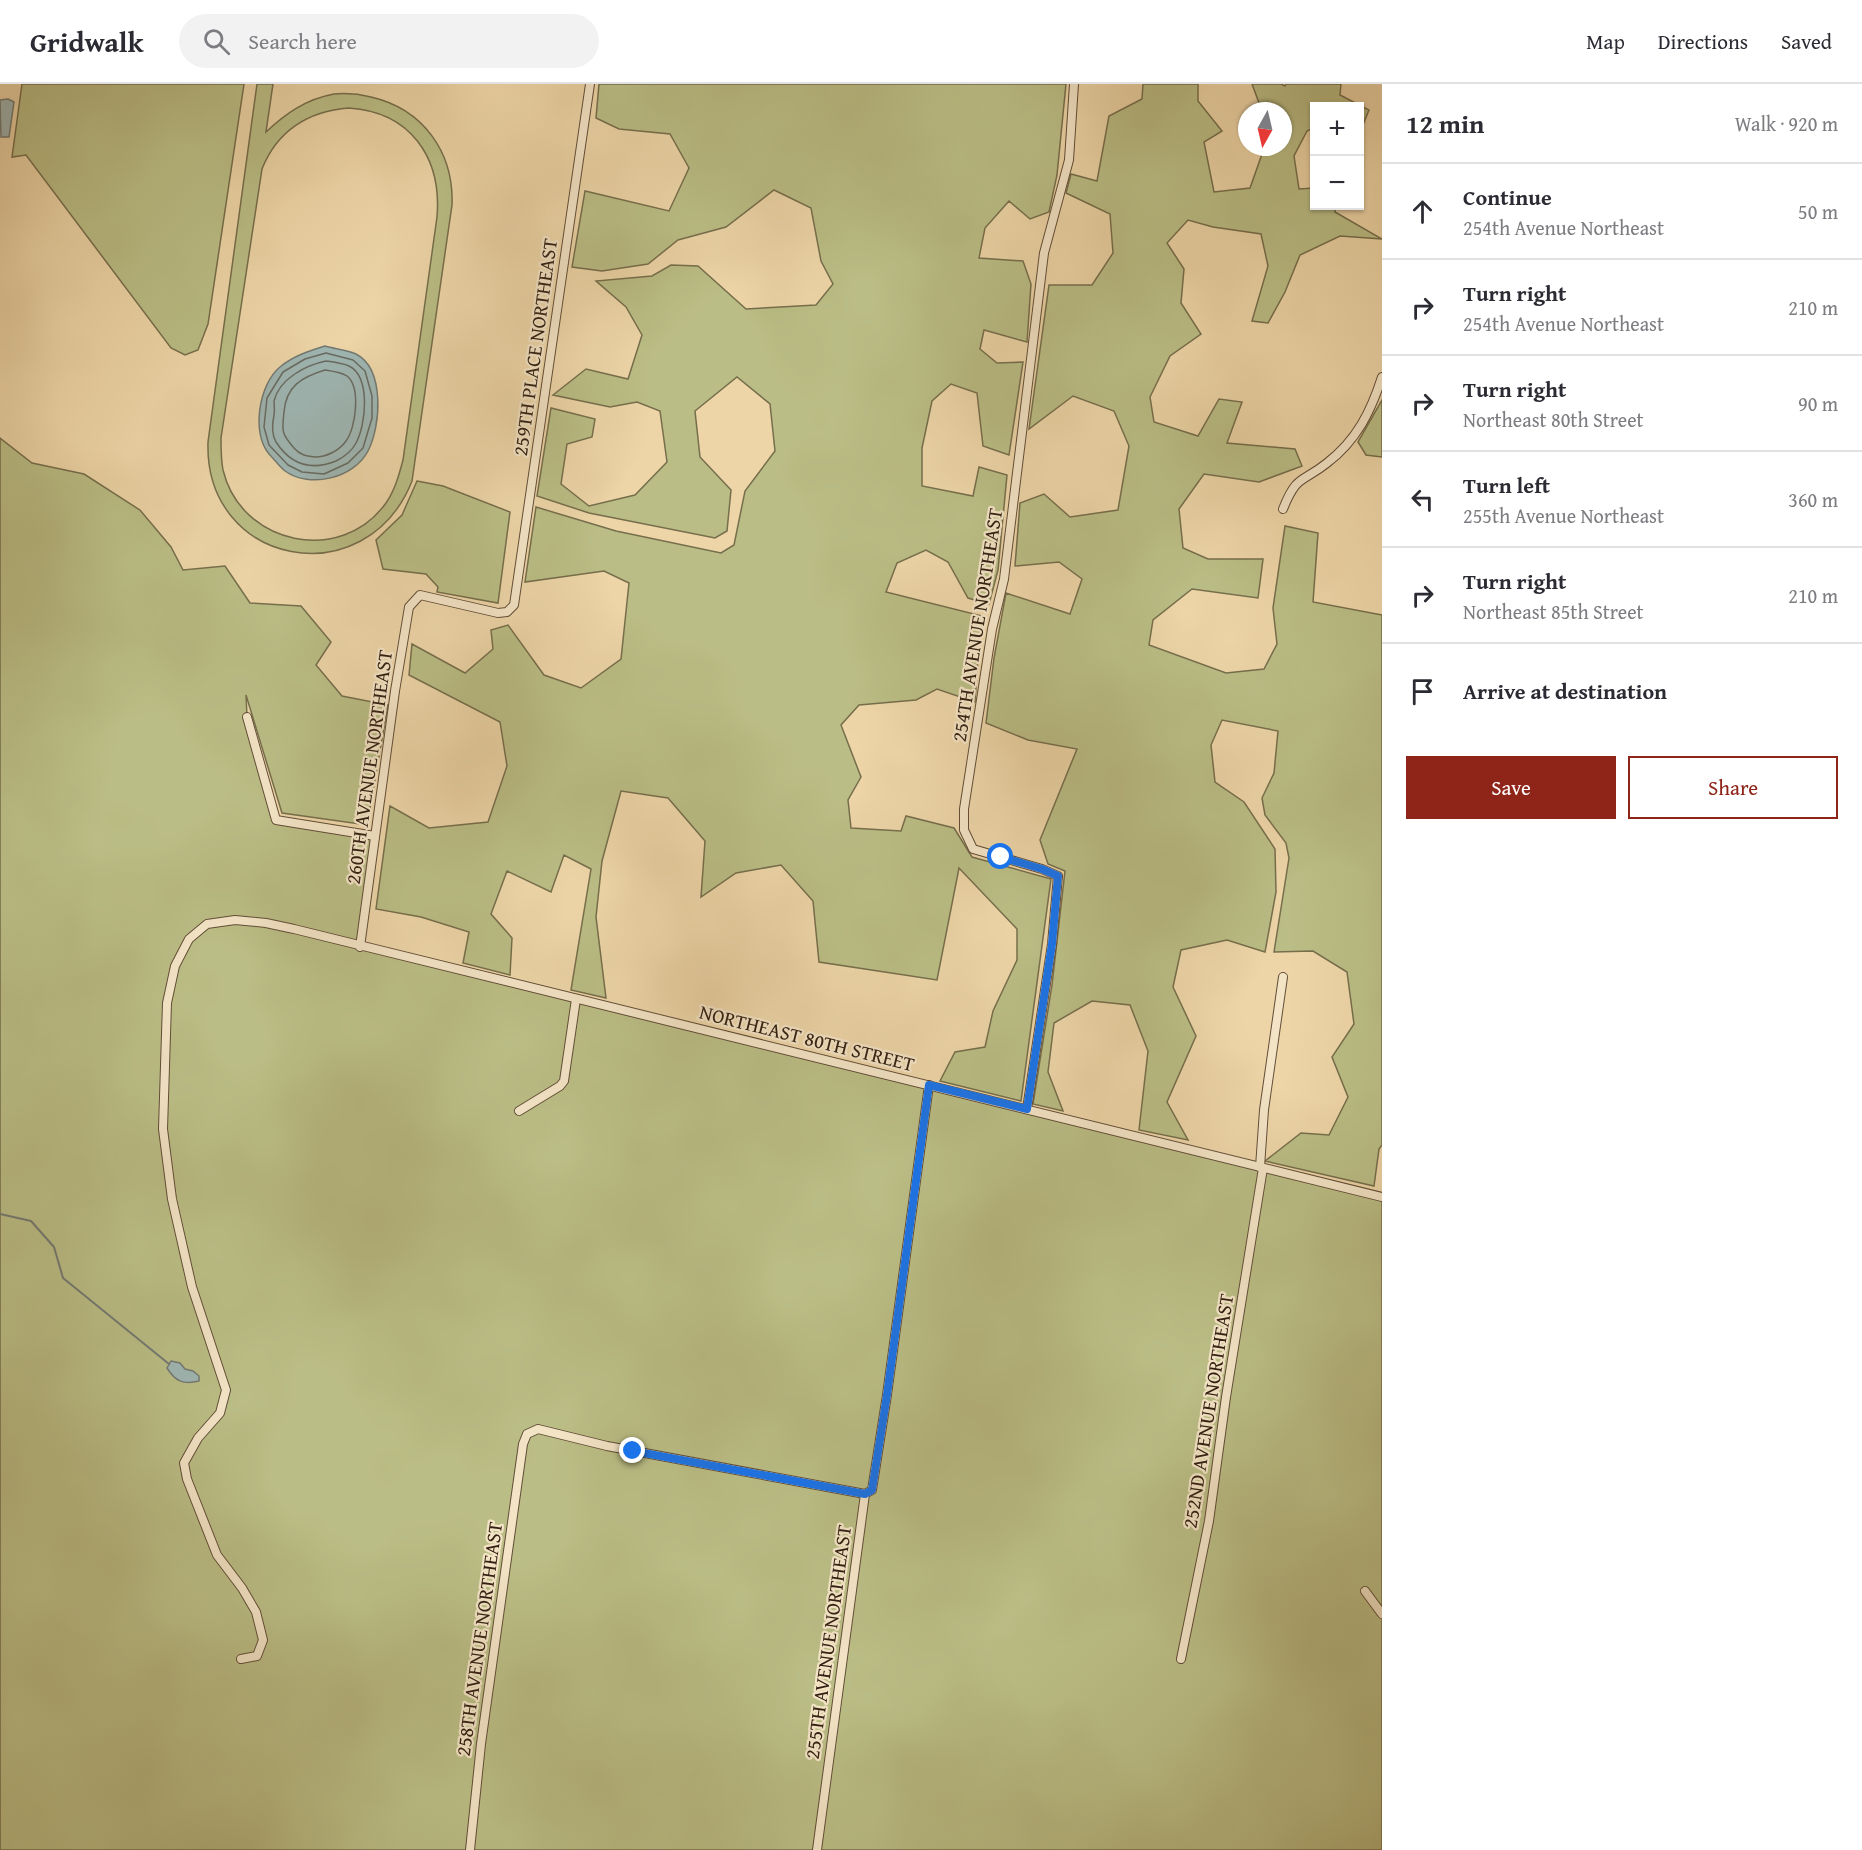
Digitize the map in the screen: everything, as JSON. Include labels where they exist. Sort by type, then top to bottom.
[{"type":"street","name":"259TH PLACE NORTHEAST","points":[[420,595],[498,613],[507,612],[514,605],[590,84]]},
{"type":"street","name":"254TH AVENUE NORTHEAST","points":[[1027,1109],[1052,944],[1058,876],[1042,869],[973,849],[964,830],[964,809],[992,629],[1004,579],[1044,253],[1069,160],[1074,84]]},
{"type":"street","points":[[1283,508],[1297,481],[1326,463],[1357,432],[1374,404],[1382,376]]},
{"type":"street","name":"260TH AVENUE NORTHEAST","points":[[360,947],[395,691],[409,607],[420,595]]},
{"type":"street","points":[[247,717],[276,820],[375,836]]},
{"type":"street","name":"NORTHEAST 80TH STREET","points":[[241,1659],[257,1656],[263,1640],[256,1612],[242,1588],[217,1555],[187,1479],[184,1463],[198,1438],[220,1413],[226,1390],[192,1287],[172,1199],[163,1129],[167,1004],[175,966],[189,939],[207,924],[236,920],[294,929],[1382,1197]]},
{"type":"street","name":"252ND AVENUE NORTHEAST","points":[[1181,1659],[1209,1521],[1262,1167],[1264,1110],[1282,977]]},
{"type":"street","points":[[519,1111],[560,1086],[564,1081],[576,999]]},
{"type":"street","name":"255TH AVENUE NORTHEAST","points":[[817,1850],[865,1494],[872,1490],[885,1407],[929,1085]]},
{"type":"street","name":"258TH AVENUE NORTHEAST","points":[[470,1850],[492,1668],[523,1444],[527,1434],[538,1430],[607,1446],[865,1494]]},
{"type":"street","points":[[1365,1590],[1382,1614]]},
{"type":"green space","points":[[22,84],[244,84],[208,324],[198,350],[185,355],[171,348],[26,155],[12,157]]},
{"type":"green space","points":[[257,84],[273,84],[266,132],[297,108],[334,94],[371,97],[406,111],[420,122],[441,151],[448,167],[452,205],[412,481],[390,518],[360,541],[326,552],[291,552],[259,539],[232,517],[214,484],[208,442]],"holes":[[[349,108],[370,111],[389,118],[405,128],[418,142],[434,175],[437,195],[437,217],[403,460],[389,498],[367,523],[344,535],[319,540],[294,538],[271,530],[250,516],[233,496],[221,458],[221,438],[262,169],[276,144],[296,125],[307,119],[320,113]]]},
{"type":"green space","points":[[599,84],[1066,84],[1057,175],[1049,212],[1030,219],[1009,201],[985,228],[979,258],[1023,261],[1031,284],[1027,342],[984,330],[980,349],[997,363],[1023,362],[1009,455],[983,446],[977,393],[951,384],[932,401],[922,448],[922,486],[973,496],[979,467],[1007,475],[998,570],[989,604],[968,598],[948,562],[926,550],[897,563],[886,592],[986,617],[979,645],[975,702],[937,689],[916,700],[859,705],[841,725],[861,777],[848,800],[851,828],[901,831],[906,816],[954,828],[972,857],[1051,879],[1021,1101],[940,1081],[955,1052],[985,1047],[993,1011],[1017,960],[1017,929],[959,868],[937,980],[819,962],[813,901],[781,865],[736,873],[701,897],[705,841],[668,798],[621,791],[602,861],[596,917],[606,998],[571,990],[591,869],[564,855],[551,892],[507,871],[491,914],[512,938],[510,975],[463,963],[469,932],[421,917],[376,909],[390,806],[429,828],[488,822],[507,766],[500,722],[409,675],[412,644],[465,673],[493,649],[491,630],[508,625],[544,675],[581,688],[621,659],[629,583],[604,571],[525,582],[536,507],[616,531],[721,553],[734,545],[745,491],[775,451],[770,404],[737,377],[695,411],[700,457],[731,490],[727,531],[715,538],[589,513],[537,496],[551,408],[595,419],[592,437],[567,444],[561,484],[589,506],[635,495],[667,462],[660,411],[637,402],[610,407],[553,395],[586,369],[628,379],[642,335],[626,307],[596,281],[652,276],[671,265],[698,266],[746,309],[816,305],[833,284],[821,261],[811,208],[774,190],[726,227],[678,240],[648,264],[602,271],[572,267],[585,191],[669,211],[689,168],[670,134],[619,129],[596,118]]},
{"type":"green space","points":[[1143,84],[1198,84],[1198,101],[1222,131],[1204,142],[1214,192],[1250,188],[1261,156],[1292,156],[1292,102],[1259,102],[1252,84],[1285,86],[1286,84],[1341,84],[1340,95],[1354,102],[1310,102],[1310,130],[1307,131],[1294,156],[1299,189],[1310,188],[1310,210],[1335,210],[1335,212],[1382,239],[1340,236],[1300,255],[1285,292],[1268,323],[1252,321],[1268,266],[1261,234],[1213,227],[1188,220],[1167,243],[1184,269],[1181,303],[1201,334],[1170,356],[1150,397],[1154,422],[1198,436],[1219,399],[1242,402],[1227,443],[1295,449],[1302,466],[1259,482],[1204,474],[1179,509],[1183,548],[1208,559],[1263,559],[1258,598],[1192,589],[1153,620],[1149,645],[1226,673],[1264,669],[1277,644],[1273,608],[1285,526],[1318,533],[1313,602],[1382,615],[1382,1145],[1379,1149],[1374,1186],[1265,1161],[1301,1133],[1329,1135],[1348,1097],[1332,1057],[1354,1024],[1347,972],[1313,951],[1274,952],[1289,858],[1286,843],[1265,815],[1262,798],[1274,773],[1278,731],[1222,720],[1211,745],[1215,782],[1244,802],[1275,849],[1276,892],[1265,952],[1227,940],[1181,950],[1173,987],[1196,1036],[1167,1102],[1188,1140],[1139,1130],[1148,1051],[1130,1005],[1092,1001],[1054,1023],[1048,1072],[1063,1111],[1033,1104],[1052,985],[1065,871],[1048,864],[1040,840],[1077,749],[1028,740],[986,723],[994,658],[1006,593],[1070,614],[1082,579],[1059,562],[1015,566],[1020,503],[1044,494],[1070,517],[1118,510],[1129,446],[1114,411],[1073,396],[1029,429],[1049,285],[1092,285],[1113,253],[1110,214],[1066,193],[1071,174],[1097,181],[1109,116],[1142,99]]},
{"type":"green space","points":[[1364,107],[1369,110],[1364,122]]},
{"type":"green space","points":[[1382,400],[1382,457],[1366,455],[1358,442]]},
{"type":"green space","points":[[0,438],[32,463],[84,474],[140,510],[171,547],[183,570],[225,566],[250,603],[301,606],[331,642],[316,665],[342,696],[388,705],[367,825],[282,813],[246,695],[247,717],[276,820],[375,836],[361,947],[1382,1197],[1382,1850],[0,1850]]},
{"type":"green space","points":[[417,481],[443,486],[510,512],[498,603],[437,592],[438,587],[426,574],[383,569],[376,540],[402,515]]},
{"type":"water","points":[[8,99],[14,102],[9,137],[1,137],[0,100]]},
{"type":"water","points":[[325,346],[349,351],[365,361],[376,385],[378,413],[368,451],[353,468],[331,478],[307,479],[285,471],[269,454],[260,434],[260,409],[267,385],[280,367],[296,357]]},
{"type":"water","points":[[171,1361],[180,1363],[185,1369],[193,1371],[199,1376],[199,1381],[184,1382],[176,1379],[167,1368]]},
{"type":"waterway","points":[[0,1214],[31,1221],[54,1247],[63,1278],[169,1364]]},
{"type":"route","points":[[633,1451],[865,1494],[872,1490],[929,1085],[1027,1109],[1052,944],[1058,876],[1001,857]]}]
